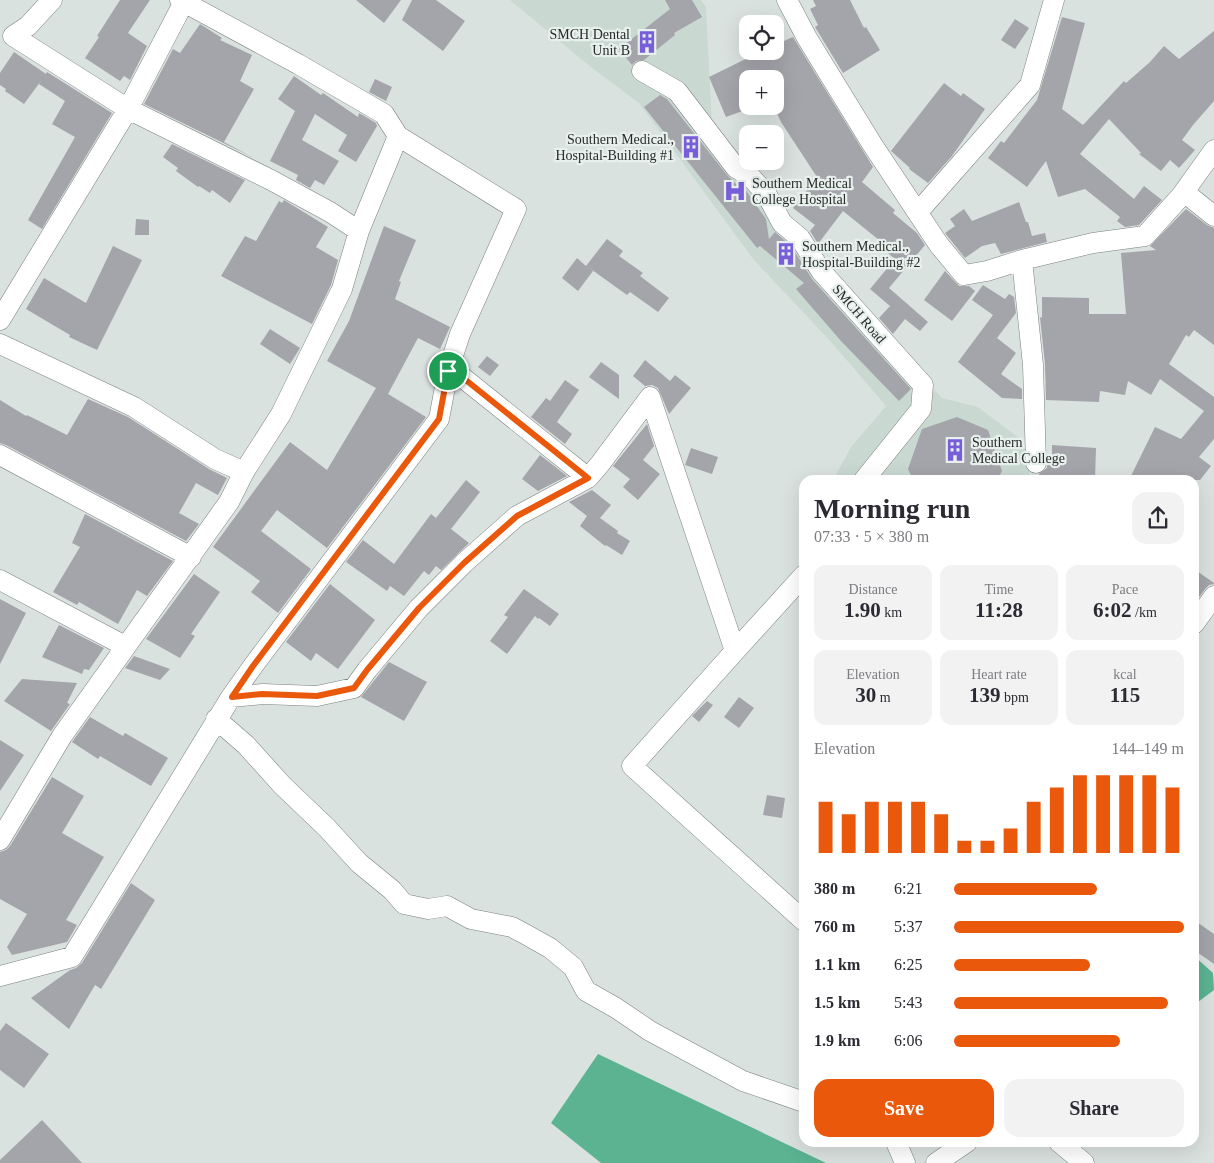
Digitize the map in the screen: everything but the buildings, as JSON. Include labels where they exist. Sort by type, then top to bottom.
[{"type":"street","points":[[52,0],[28,26],[13,36],[128,109],[272,180],[360,231]]},
{"type":"street","points":[[787,0],[807,38],[872,144],[939,245],[964,275],[1093,244],[1145,236],[1184,192],[1214,150]]},
{"type":"street","points":[[918,212],[1030,85],[1054,0]]},
{"type":"street","points":[[0,320],[128,109],[183,1],[384,114],[398,136],[516,209],[460,334],[448,371],[439,419],[253,666],[216,720],[72,958],[0,976]]},
{"type":"street","name":"SMCH Road","points":[[642,71],[677,91],[736,168],[750,176],[767,194],[782,223],[800,238],[821,271],[923,385],[920,409],[868,475]]},
{"type":"street","points":[[0,840],[62,736],[230,502],[244,472],[281,414],[337,298],[360,231],[398,136]]},
{"type":"street","points":[[1184,192],[1214,216]]},
{"type":"street","points":[[1022,260],[1033,365],[1036,463]]},
{"type":"street","points":[[0,344],[134,407],[215,459],[244,472]]},
{"type":"street","points":[[448,371],[462,377],[588,478]]},
{"type":"street","points":[[232,697],[262,694],[317,696],[354,688],[419,608],[464,563],[517,516],[588,478],[650,397],[735,651]]},
{"type":"street","points":[[0,455],[191,557]]},
{"type":"street","points":[[0,580],[126,646]]},
{"type":"street","points":[[799,581],[632,766],[799,916]]},
{"type":"street","points":[[1199,617],[1214,596]]},
{"type":"street","points":[[216,720],[246,746],[282,785],[359,862],[392,890],[404,904],[428,909],[447,906],[471,919],[512,927],[550,948],[572,967],[586,991],[650,1031],[743,1081],[799,1100]]},
{"type":"street","points":[[898,1147],[905,1163]]},
{"type":"street","points":[[936,1163],[960,1147]]},
{"type":"street","points":[[1066,1147],[1084,1163]]},
{"type":"shaded area","name":"Southern Medical College Hospital","points":[[510,0],[701,0],[706,7],[712,124],[739,158],[739,170],[748,170],[827,269],[942,398],[978,407],[1023,441],[1030,475],[836,475],[851,447],[886,406],[832,343],[753,259],[639,103],[592,68]]},
{"type":"shaded area","points":[[1199,960],[1213,973],[1214,990],[1199,1001]]},
{"type":"shaded area","points":[[598,1054],[826,1163],[601,1163],[551,1123]]},
{"type":"place","name":"SMCH Dental Unit B","points":[[647,42]]},
{"type":"place","name":"Southern Medical., Hospital-Building #1","points":[[691,147]]},
{"type":"place","name":"Southern Medical College Hospital","points":[[735,191]]},
{"type":"place","name":"Southern Medical., Hospital-Building #2","points":[[786,254]]},
{"type":"place","name":"Southern Medical College","points":[[955,450]]},
{"type":"route","points":[[448,371],[462,377],[588,478],[517,516],[464,563],[419,608],[354,688],[317,696],[262,694],[232,697],[253,666],[439,419],[448,371]]}]
